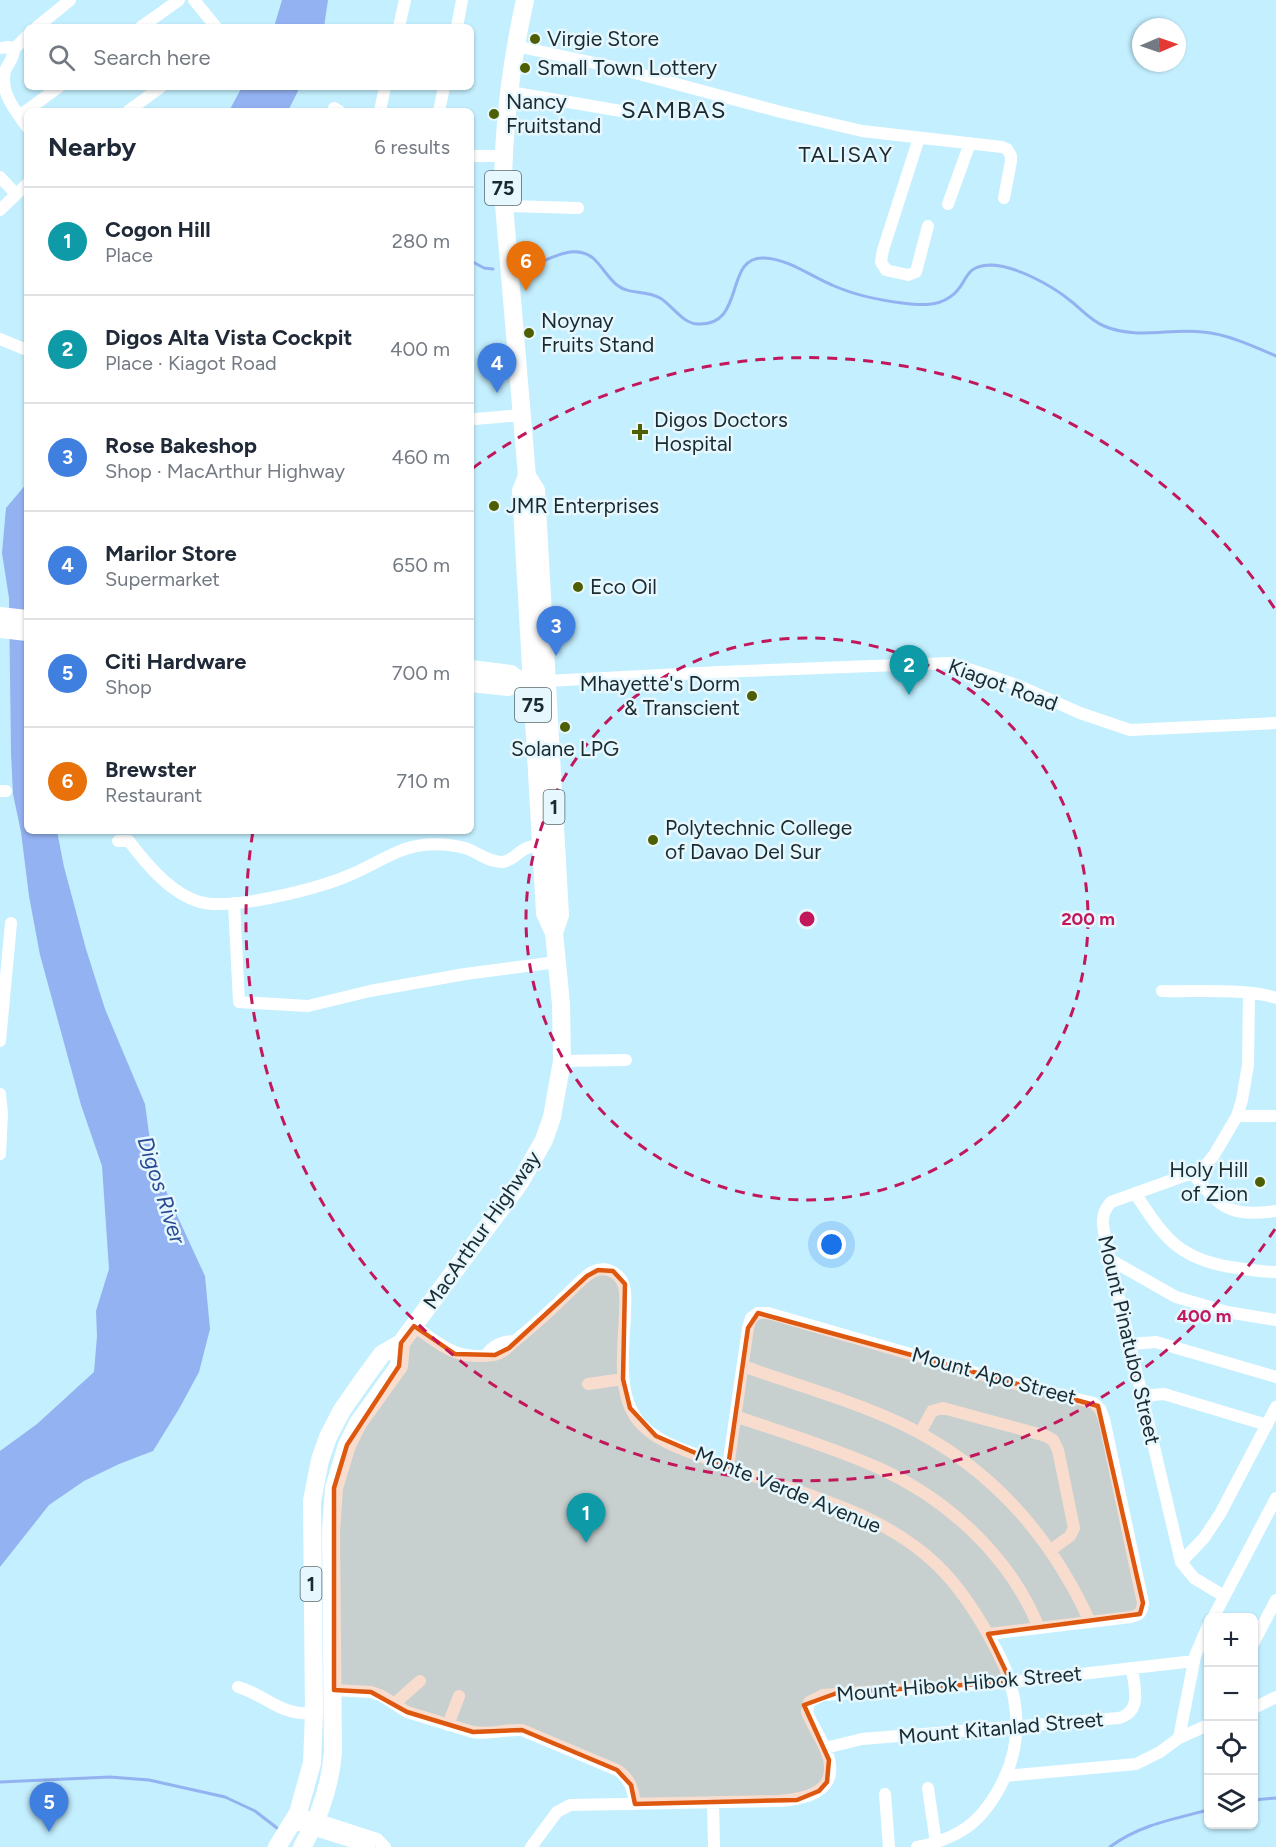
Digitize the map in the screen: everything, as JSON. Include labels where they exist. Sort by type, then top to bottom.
[{"type":"highway","name":"MacArthur Highway","points":[[277,1847],[295,1818],[312,1763],[314,1713],[312,1501],[320,1460],[328,1437],[357,1388],[382,1354],[401,1343],[535,1159],[552,1117],[562,1061],[561,1004],[554,933],[560,915],[548,845],[534,682],[521,491],[527,477],[504,206],[503,156],[516,46],[525,0]]},
{"type":"highway","name":"MacArthur Highway","points":[[302,1847],[315,1824],[328,1786],[332,1763],[334,1690],[331,1531],[334,1488],[347,1445],[358,1423],[399,1366],[401,1343]]},
{"type":"main road","points":[[0,615],[24,618]]},
{"type":"main road","points":[[0,630],[24,632]]},
{"type":"main road","points":[[474,668],[511,673],[534,682]]},
{"type":"main road","points":[[474,684],[508,688],[534,682]]},
{"type":"street","points":[[41,24],[70,0]]},
{"type":"street","points":[[145,24],[179,0]]},
{"type":"street","points":[[194,0],[214,24]]},
{"type":"street","points":[[400,24],[405,0]]},
{"type":"street","points":[[458,24],[462,0]]},
{"type":"street","points":[[24,39],[14,49],[14,55],[2,79],[1,89],[4,97],[24,123]]},
{"type":"street","points":[[516,46],[613,67],[818,121],[862,130],[1002,147],[1010,152],[1011,161],[1004,198]]},
{"type":"street","points":[[0,48],[12,47],[14,49]]},
{"type":"street","points":[[30,108],[54,90]]},
{"type":"street","points":[[132,108],[157,90]]},
{"type":"street","points":[[381,108],[385,90]]},
{"type":"street","points":[[440,108],[443,90]]},
{"type":"street","points":[[510,92],[621,111]]},
{"type":"street","points":[[19,116],[24,112]]},
{"type":"street","points":[[919,138],[883,250],[881,262],[886,270],[908,275],[916,272],[928,226]]},
{"type":"street","points":[[948,204],[970,143]]},
{"type":"street","points":[[474,156],[503,156]]},
{"type":"street","points":[[0,177],[16,194]]},
{"type":"street","points":[[0,210],[24,187]]},
{"type":"street","points":[[504,206],[578,208]]},
{"type":"street","points":[[0,339],[24,349]]},
{"type":"street","points":[[475,419],[522,415]]},
{"type":"street","name":"Kiagot Road","points":[[534,682],[950,663],[1017,685],[1080,713],[1130,730],[1276,723]]},
{"type":"street","points":[[118,840],[129,841],[165,881],[184,895],[200,902],[217,905],[278,896],[317,886],[351,875],[403,850],[424,844],[468,849],[487,859],[502,862],[530,847],[548,845]]},
{"type":"street","points":[[234,903],[239,1002],[308,1006],[402,985],[557,962]]},
{"type":"street","points":[[0,1041],[10,923]]},
{"type":"street","points":[[1162,991],[1266,994],[1276,998]]},
{"type":"street","name":"Mount Pinatubo Street","points":[[1181,1562],[1109,1259],[1103,1225],[1104,1211],[1111,1202],[1192,1173],[1210,1161],[1237,1116],[1242,1100],[1247,1074],[1249,993]]},
{"type":"street","points":[[562,1061],[626,1060]]},
{"type":"street","points":[[0,1094],[2,1114],[0,1154]]},
{"type":"street","points":[[1237,1116],[1276,1116]]},
{"type":"street","points":[[1192,1173],[1218,1203],[1226,1208],[1243,1213],[1276,1211]]},
{"type":"street","points":[[1135,1193],[1157,1228],[1174,1245],[1189,1255],[1209,1263],[1276,1272]]},
{"type":"street","points":[[1109,1259],[1176,1297],[1227,1312],[1276,1320]]},
{"type":"street","name":"Monte Verde Avenue","points":[[414,1326],[455,1354],[495,1355],[508,1348],[587,1276],[598,1270],[613,1271],[622,1279],[626,1291],[623,1379],[626,1399],[630,1408],[648,1431],[664,1441],[728,1467],[852,1511],[899,1536],[937,1565],[957,1587],[988,1634],[1011,1682],[1017,1726],[1014,1753],[1005,1776],[992,1802],[980,1817],[951,1838],[936,1844],[917,1847]]},
{"type":"street","name":"Mount Apo Street","points":[[728,1467],[749,1322],[754,1314],[763,1312],[1004,1382],[1094,1403],[1100,1409],[1104,1419],[1143,1603],[1142,1609],[1136,1616],[988,1634]]},
{"type":"street","points":[[1130,1344],[1156,1342],[1276,1377]]},
{"type":"street","points":[[742,1366],[863,1408],[920,1433],[982,1475],[1019,1509],[1051,1550],[1069,1579],[1090,1622]]},
{"type":"street","points":[[588,1384],[623,1379]]},
{"type":"street","points":[[1142,1396],[1164,1394],[1267,1425]]},
{"type":"street","points":[[1224,1596],[1194,1578],[1181,1562],[1213,1526],[1276,1407]]},
{"type":"street","points":[[920,1433],[932,1411],[943,1408],[1046,1436],[1053,1440],[1058,1450],[1075,1524],[1070,1536],[1051,1550]]},
{"type":"street","points":[[735,1416],[870,1464],[935,1500],[973,1532],[992,1552],[1021,1592],[1039,1628]]},
{"type":"street","points":[[1215,1613],[1276,1498]]},
{"type":"street","points":[[1258,1634],[1276,1600]]},
{"type":"street","points":[[1179,1738],[1194,1661],[1204,1635]]},
{"type":"street","name":"Mount Hibok Hibok Street","points":[[531,1847],[550,1818],[563,1807],[788,1800],[810,1796],[819,1791],[827,1782],[830,1770],[825,1748],[807,1712],[809,1702],[816,1697],[837,1693],[1011,1682],[1194,1661]]},
{"type":"street","name":"Mount Kitanlad Street","points":[[825,1748],[862,1739],[1126,1716],[1136,1705],[1132,1668]]},
{"type":"street","points":[[394,1704],[420,1681]]},
{"type":"street","points":[[238,1686],[262,1696],[282,1710],[303,1714],[314,1713]]},
{"type":"street","points":[[334,1690],[371,1692],[416,1716],[484,1734],[513,1729],[522,1730],[618,1770],[625,1775],[631,1785],[635,1804]]},
{"type":"street","points":[[448,1725],[459,1696]]},
{"type":"street","points":[[1258,1706],[1276,1697]]},
{"type":"street","points":[[1005,1776],[1136,1764],[1160,1752],[1179,1738],[1204,1727]]},
{"type":"street","points":[[928,1788],[936,1844]]},
{"type":"street","points":[[885,1794],[889,1847]]},
{"type":"street","points":[[713,1802],[714,1847]]},
{"type":"street","points":[[295,1818],[377,1839],[385,1847]]},
{"type":"street","points":[[315,1824],[369,1847]]},
{"type":"highlighted area","points":[[598,1270],[613,1271],[625,1284],[623,1379],[630,1408],[656,1436],[728,1467],[748,1328],[758,1313],[1098,1406],[1143,1603],[1140,1614],[988,1634],[1011,1682],[837,1693],[804,1705],[829,1760],[827,1782],[819,1791],[797,1800],[635,1804],[631,1785],[617,1770],[522,1730],[473,1732],[407,1712],[371,1692],[334,1690],[334,1488],[347,1445],[399,1366],[401,1343],[414,1326],[455,1354],[495,1355],[509,1348],[587,1276]]},
{"type":"water","points":[[282,0],[328,0],[324,24],[275,24]]},
{"type":"water","points":[[240,90],[298,90],[290,108],[231,108]]},
{"type":"water","name":"Digos River","points":[[24,487],[24,834],[58,834],[86,949],[105,1009],[145,1104],[151,1148],[168,1196],[205,1276],[210,1329],[199,1372],[153,1451],[84,1481],[49,1505],[0,1567],[0,1451],[37,1424],[94,1372],[97,1336],[96,1311],[109,1269],[102,1166],[81,1105],[40,955],[13,794],[9,598],[2,553],[6,508]]},
{"type":"waterway","points":[[529,266],[569,252],[585,254],[593,258],[622,288],[655,296],[687,320],[697,324],[713,322],[723,315],[743,268],[751,260],[764,258],[782,261],[849,292],[866,297],[921,305],[933,304],[950,297],[974,269],[981,266],[1000,266],[1022,272],[1044,283],[1095,321],[1116,330],[1141,333],[1190,331],[1212,333],[1240,341],[1276,356]]},
{"type":"waterway","points":[[474,263],[484,268],[493,269]]},
{"type":"waterway","points":[[0,1782],[110,1777],[149,1780],[225,1797],[255,1811],[277,1828]]},
{"type":"waterway","points":[[1258,1800],[1276,1798]]},
{"type":"waterway","points":[[1110,1847],[1145,1828],[1204,1811]]},
{"type":"place","name":"Virgie Store","points":[[535,39]]},
{"type":"place","name":"Small Town Lottery","points":[[525,68]]},
{"type":"place","name":"Nancy Fruitstand","points":[[494,114]]},
{"type":"place","name":"Brewster","points":[[526,291]]},
{"type":"place","name":"Noynay Fruits Stand","points":[[529,333]]},
{"type":"place","name":"Marilor Store","points":[[497,393]]},
{"type":"place","name":"Digos Doctors Hospital","points":[[640,432]]},
{"type":"place","name":"JMR Enterprises","points":[[494,506]]},
{"type":"place","name":"Eco Oil","points":[[578,587]]},
{"type":"place","name":"Rose Bakeshop","points":[[556,656]]},
{"type":"place","name":"Digos Alta Vista Cockpit","points":[[909,695]]},
{"type":"place","name":"Mhayette's Dorm & Transcient","points":[[752,696]]},
{"type":"place","name":"Solane LPG","points":[[565,727]]},
{"type":"place","name":"Polytechnic College of Davao Del Sur","points":[[653,840]]},
{"type":"place","name":"Holy Hill of Zion","points":[[1260,1182]]},
{"type":"place","name":"Cogon Hill","points":[[586,1543]]},
{"type":"place","name":"Citi Hardware","points":[[49,1832]]},
{"type":"district","name":"SAMBAS","points":[[674,110]]},
{"type":"district","name":"TALISAY","points":[[846,154]]}]
